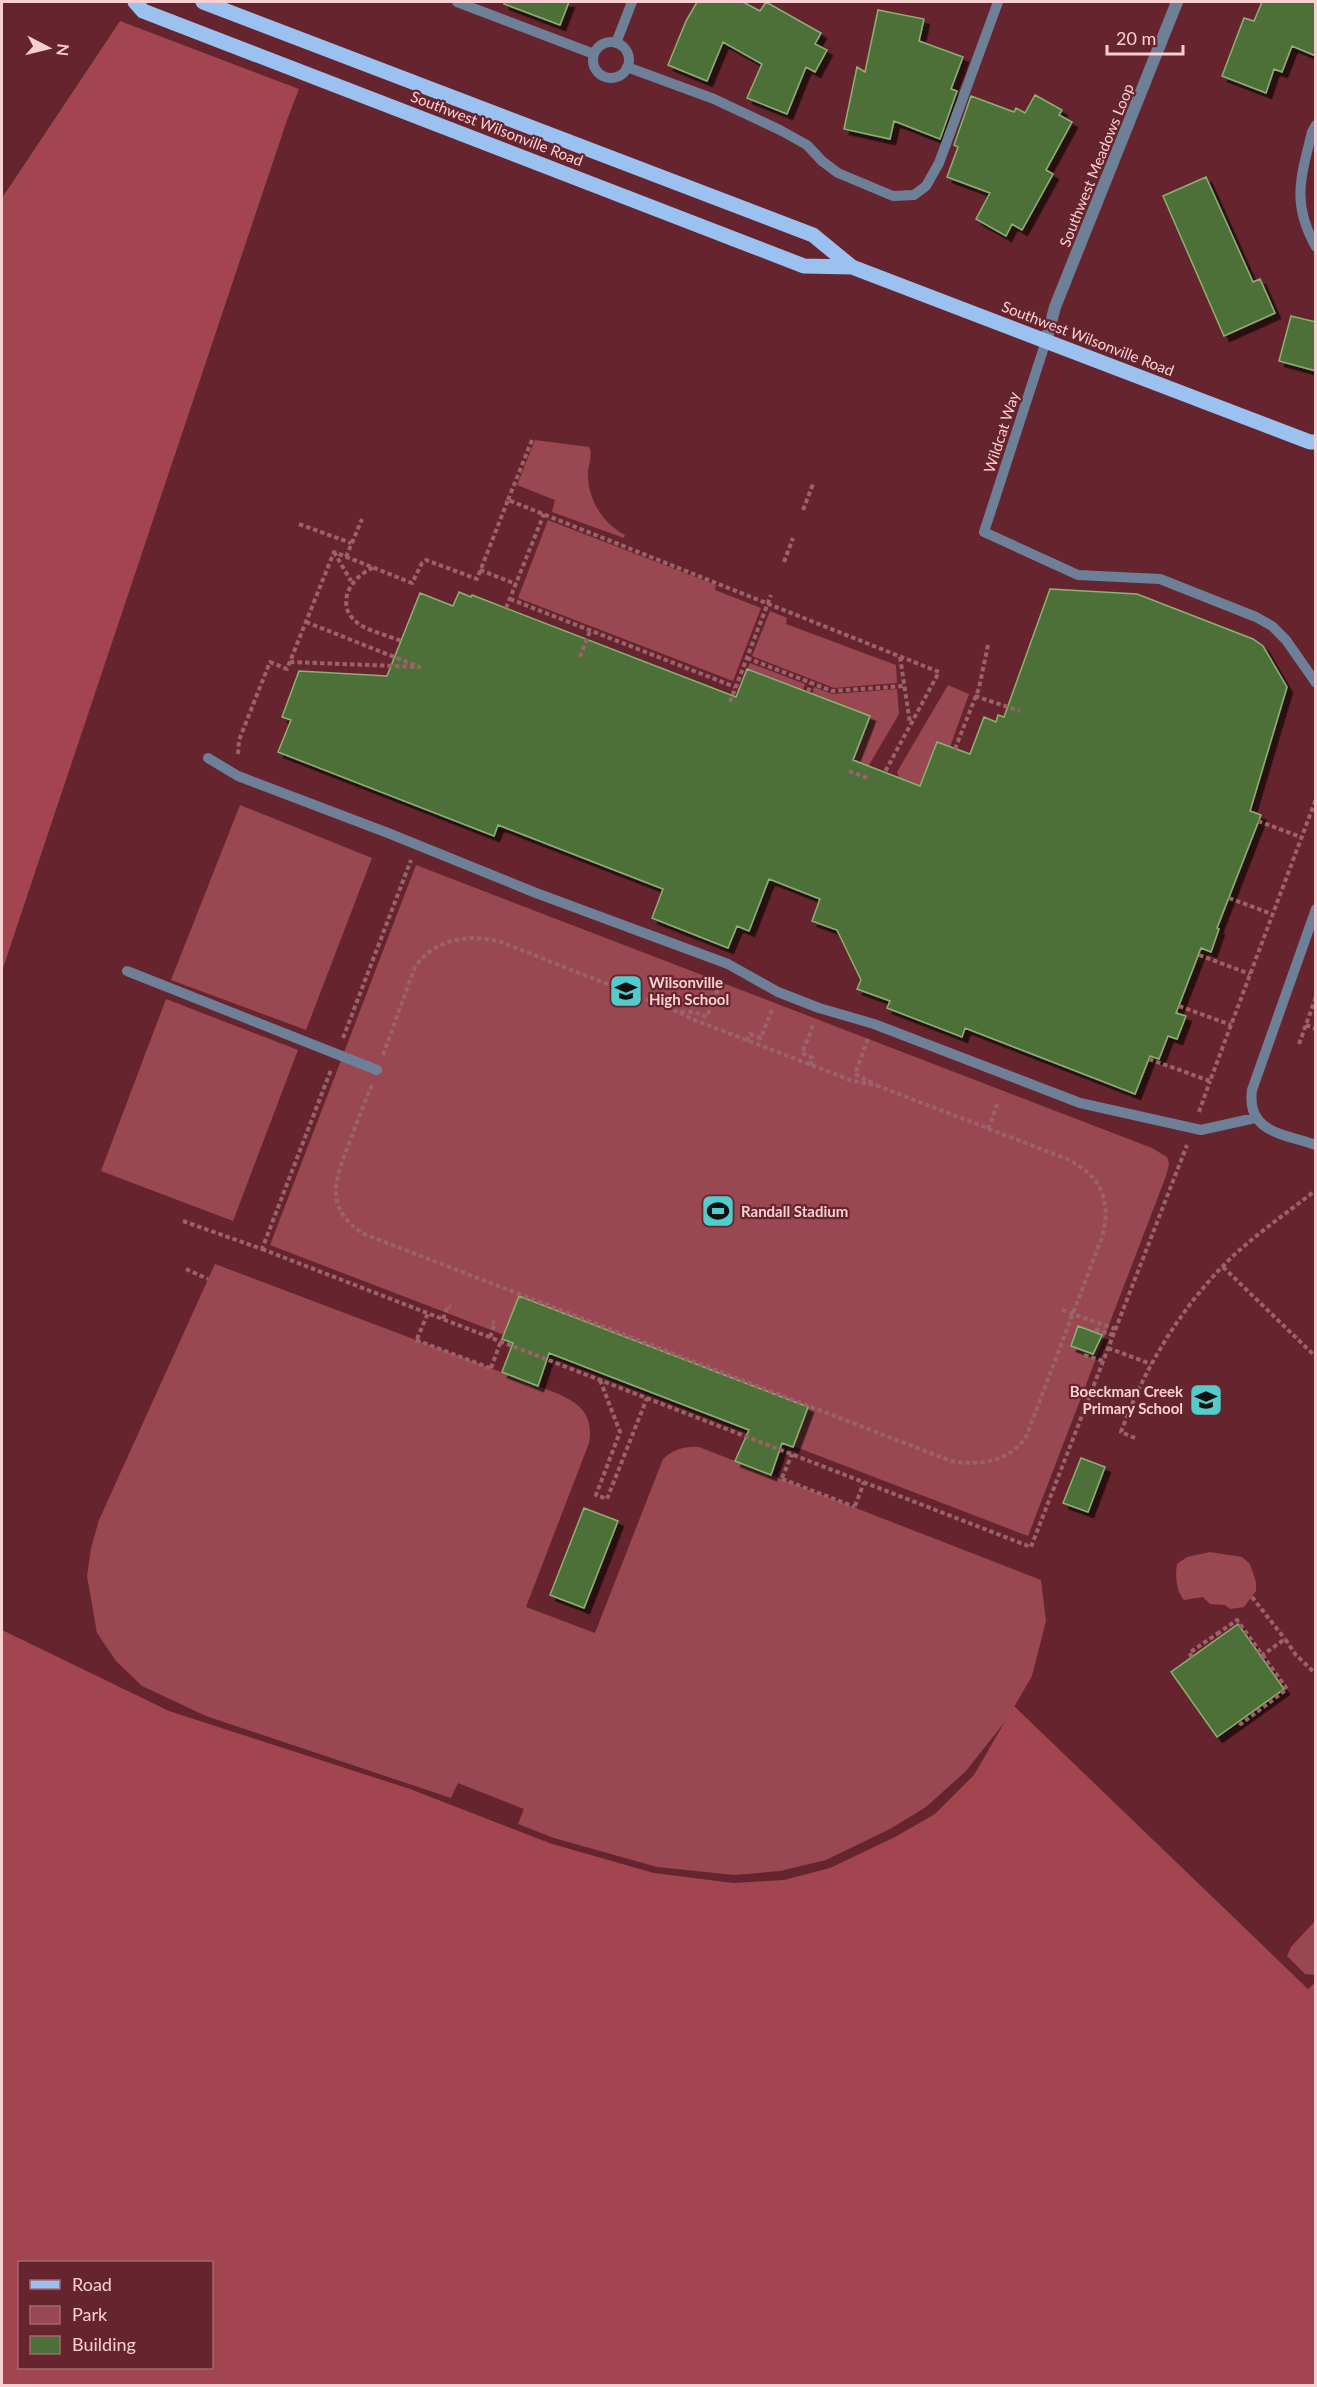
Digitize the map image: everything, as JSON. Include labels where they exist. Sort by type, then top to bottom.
[{"type":"main road","name":"Southwest Wilsonville Road","points":[[135,2],[143,11],[804,266],[852,267]]},
{"type":"main road","name":"Southwest Wilsonville Road","points":[[203,2],[813,235],[852,267],[1314,444]]},
{"type":"street","name":"Southwest Meadows Loop","points":[[1046,341],[1055,307],[1177,2]]},
{"type":"lane","points":[[457,2],[594,54]]},
{"type":"lane","points":[[616,43],[632,2]]},
{"type":"lane","points":[[627,67],[714,99],[780,130],[807,145],[838,173],[893,196],[914,195],[926,186],[939,163],[998,2]]},
{"type":"lane","points":[[616,43],[627,52],[627,67],[618,76],[603,77],[595,69],[594,54],[602,45],[616,43]]},
{"type":"lane","points":[[1316,125],[1312,132],[1298,191],[1306,231],[1316,247]]},
{"type":"lane","name":"Wildcat Way","points":[[1046,341],[984,532],[1078,575],[1160,579],[1256,617],[1272,626],[1286,640],[1316,684]]},
{"type":"lane","points":[[208,758],[238,776],[536,893],[728,964],[778,992],[819,1008],[874,1024],[1080,1103],[1201,1130],[1255,1118]]},
{"type":"lane","points":[[1316,909],[1252,1090],[1250,1104],[1255,1118],[1269,1129],[1290,1139],[1316,1145]]},
{"type":"lane","points":[[127,971],[377,1070]]},
{"type":"path","points":[[334,552],[412,583],[422,562],[426,560],[477,579],[532,440]]},
{"type":"path","points":[[803,510],[813,484]]},
{"type":"path","points":[[508,500],[769,602],[939,672],[885,772]]},
{"type":"path","points":[[506,608],[544,514]]},
{"type":"path","points":[[346,557],[362,519]]},
{"type":"path","points":[[299,524],[351,543]]},
{"type":"path","points":[[784,562],[793,538]]},
{"type":"path","points":[[334,552],[351,582]]},
{"type":"path","points":[[240,760],[237,750],[239,740],[270,662],[287,669],[334,552]]},
{"type":"path","points":[[373,567],[351,582],[347,603],[352,617],[362,626],[401,641]]},
{"type":"path","points":[[480,570],[516,584]]},
{"type":"path","points":[[730,702],[771,595]]},
{"type":"path","points":[[510,599],[735,687]]},
{"type":"path","points":[[290,662],[421,667],[306,622]]},
{"type":"path","points":[[580,657],[590,631]]},
{"type":"path","points":[[955,749],[975,696],[988,645]]},
{"type":"path","points":[[900,656],[910,723]]},
{"type":"path","points":[[747,658],[832,691],[904,686]]},
{"type":"path","points":[[808,692],[811,683]]},
{"type":"path","points":[[975,696],[1020,711]]},
{"type":"path","points":[[849,771],[867,778]]},
{"type":"path","points":[[183,1221],[262,1249],[1031,1547],[1193,1129],[1316,799]]},
{"type":"path","points":[[1258,820],[1301,837]]},
{"type":"path","points":[[262,1249],[417,845]]},
{"type":"path","points":[[1229,898],[1272,914]]},
{"type":"path","points":[[477,938],[501,942],[747,1041],[850,1080],[878,1086],[988,1129],[1076,1164],[1094,1177],[1105,1201],[1105,1228],[1026,1437],[1020,1446],[996,1460],[967,1464],[951,1461],[377,1240],[351,1226],[342,1215],[337,1203],[336,1176],[415,967],[424,955],[449,941],[477,938]]},
{"type":"path","points":[[1198,955],[1250,974]]},
{"type":"path","points":[[678,1012],[695,1012],[707,1017],[728,964]]},
{"type":"path","points":[[747,1041],[750,1034],[761,1038],[778,992]]},
{"type":"path","points":[[1299,1044],[1316,997]]},
{"type":"path","points":[[1179,1006],[1231,1025]]},
{"type":"path","points":[[810,1065],[813,1058],[802,1053],[819,1008]]},
{"type":"path","points":[[874,1024],[855,1074],[878,1086]]},
{"type":"path","points":[[1305,1025],[1316,1029]]},
{"type":"path","points":[[1149,1059],[1210,1082]]},
{"type":"path","points":[[988,1129],[998,1102]]},
{"type":"path","points":[[1135,1438],[1121,1432],[1132,1403],[1162,1344],[1191,1304],[1234,1255],[1316,1190]]},
{"type":"path","points":[[1223,1267],[1316,1357]]},
{"type":"path","points":[[186,1269],[208,1279]]},
{"type":"path","points":[[443,1319],[448,1306],[450,1307]]},
{"type":"path","points":[[1062,1310],[1115,1329]]},
{"type":"path","points":[[428,1313],[417,1340],[490,1368],[501,1341]]},
{"type":"path","points":[[490,1337],[495,1323],[492,1322]]},
{"type":"path","points":[[1095,1329],[1113,1335]]},
{"type":"path","points":[[1108,1348],[1151,1364]]},
{"type":"path","points":[[1084,1355],[1103,1361]]},
{"type":"path","points":[[600,1380],[620,1432],[596,1495],[608,1499],[646,1398]]},
{"type":"path","points":[[792,1454],[782,1479],[855,1507],[864,1482]]},
{"type":"path","points":[[1252,1597],[1296,1655],[1316,1674]]},
{"type":"path","points":[[1192,1657],[1189,1653],[1237,1620],[1287,1689],[1241,1724],[1238,1722]]},
{"type":"path","points":[[1262,1656],[1285,1639]]},
{"type":"green space","points":[[535,440],[589,447],[591,456],[588,481],[593,500],[602,516],[616,530],[625,535],[624,538],[552,512],[555,500],[517,485]]},
{"type":"green space","points":[[548,520],[716,585],[715,590],[761,608],[733,681],[518,598]]},
{"type":"green space","points":[[770,611],[787,618],[786,624],[896,665],[897,683],[834,688],[752,656]]},
{"type":"green space","points":[[750,663],[805,684],[803,690],[747,669]]},
{"type":"green space","points":[[948,685],[969,694],[950,747],[937,742],[912,808],[897,772]]},
{"type":"green space","points":[[814,687],[832,694],[897,689],[899,714],[865,772],[850,767],[870,716],[812,694]]},
{"type":"green space","points":[[240,805],[372,858],[306,1030],[171,980]]},
{"type":"green space","name":"Randall Stadium","points":[[416,865],[1152,1148],[1167,1157],[1169,1164],[1166,1176],[1028,1536],[270,1245]]},
{"type":"green space","points":[[166,999],[298,1050],[233,1221],[101,1171]]},
{"type":"green space","points":[[215,1264],[549,1390],[577,1404],[588,1420],[589,1443],[526,1607],[595,1633],[663,1459],[680,1449],[699,1447],[1041,1580],[1046,1621],[1032,1676],[1007,1719],[966,1771],[926,1807],[890,1829],[826,1860],[780,1871],[734,1875],[657,1867],[554,1838],[518,1824],[524,1809],[458,1783],[451,1798],[206,1716],[142,1686],[116,1661],[97,1633],[87,1576],[91,1548],[99,1520]]},
{"type":"green space","points":[[1210,1552],[1242,1557],[1250,1564],[1256,1582],[1256,1591],[1244,1607],[1230,1609],[1225,1605],[1210,1604],[1203,1597],[1184,1600],[1181,1596],[1177,1583],[1177,1564],[1187,1557]]},
{"type":"green space","points":[[1315,1921],[1315,1975],[1305,1974],[1287,1956],[1291,1947]]},
{"type":"shaded area","points":[[120,21],[299,89],[2,971],[2,198]]},
{"type":"shaded area","points":[[2,1630],[169,1711],[410,1789],[552,1844],[654,1873],[733,1883],[784,1880],[830,1868],[895,1837],[935,1814],[974,1775],[1014,1706],[1308,1989],[1315,1983],[1315,2385],[2,2385]]},
{"type":"building","points":[[504,2],[569,2],[560,25],[504,4]]},
{"type":"building","points":[[697,2],[743,2],[760,11],[766,2],[821,33],[815,44],[827,50],[815,72],[806,67],[787,114],[747,98],[762,64],[723,42],[707,81],[668,65],[686,21]]},
{"type":"building","points":[[1262,2],[1316,2],[1316,56],[1292,46],[1282,72],[1274,69],[1266,93],[1222,76],[1244,18],[1254,21]]},
{"type":"building","points":[[878,10],[924,19],[919,41],[963,57],[951,89],[957,91],[940,139],[894,121],[890,139],[844,129],[857,67],[865,72]]},
{"type":"building","points":[[1035,95],[1062,110],[1059,115],[1072,122],[1046,170],[1053,174],[1022,230],[1012,224],[1006,236],[976,219],[990,193],[947,177],[958,147],[954,145],[971,96],[1014,112],[1016,108],[1025,113]]},
{"type":"building","points":[[1206,177],[1253,282],[1260,279],[1275,313],[1224,336],[1163,196]]},
{"type":"building","points":[[1291,316],[1316,322],[1316,371],[1279,361]]},
{"type":"building","name":"Wilsonville High School","points":[[1050,589],[1137,594],[1253,639],[1263,646],[1287,687],[1250,811],[1261,815],[1217,928],[1219,929],[1211,952],[1201,948],[1176,1013],[1186,1016],[1177,1039],[1168,1036],[1159,1059],[1150,1056],[1135,1094],[965,1028],[962,1037],[887,1008],[890,1001],[857,989],[861,980],[837,930],[812,921],[820,899],[769,879],[749,931],[737,926],[728,948],[652,918],[663,889],[498,825],[494,836],[278,752],[291,720],[282,717],[299,671],[387,676],[420,593],[453,606],[459,592],[471,597],[472,595],[736,697],[747,669],[870,716],[853,760],[920,786],[937,742],[970,754],[984,717],[996,722],[998,715],[1004,717]]},
{"type":"building","points":[[519,1296],[808,1407],[793,1447],[782,1443],[771,1475],[735,1461],[749,1430],[549,1353],[538,1386],[502,1372],[513,1343],[502,1339]]},
{"type":"building","points":[[1078,1326],[1102,1335],[1093,1354],[1071,1346]]},
{"type":"building","points":[[1081,1458],[1105,1467],[1088,1512],[1063,1503]]},
{"type":"building","points":[[584,1508],[618,1521],[584,1608],[550,1595]]},
{"type":"building","points":[[1238,1624],[1284,1689],[1217,1737],[1171,1672]]},
{"type":"place","name":"Wilsonville High School","points":[[626,991]]},
{"type":"place","name":"Randall Stadium","points":[[718,1211]]},
{"type":"place","name":"Boeckman Creek Primary School","points":[[1206,1400]]}]
